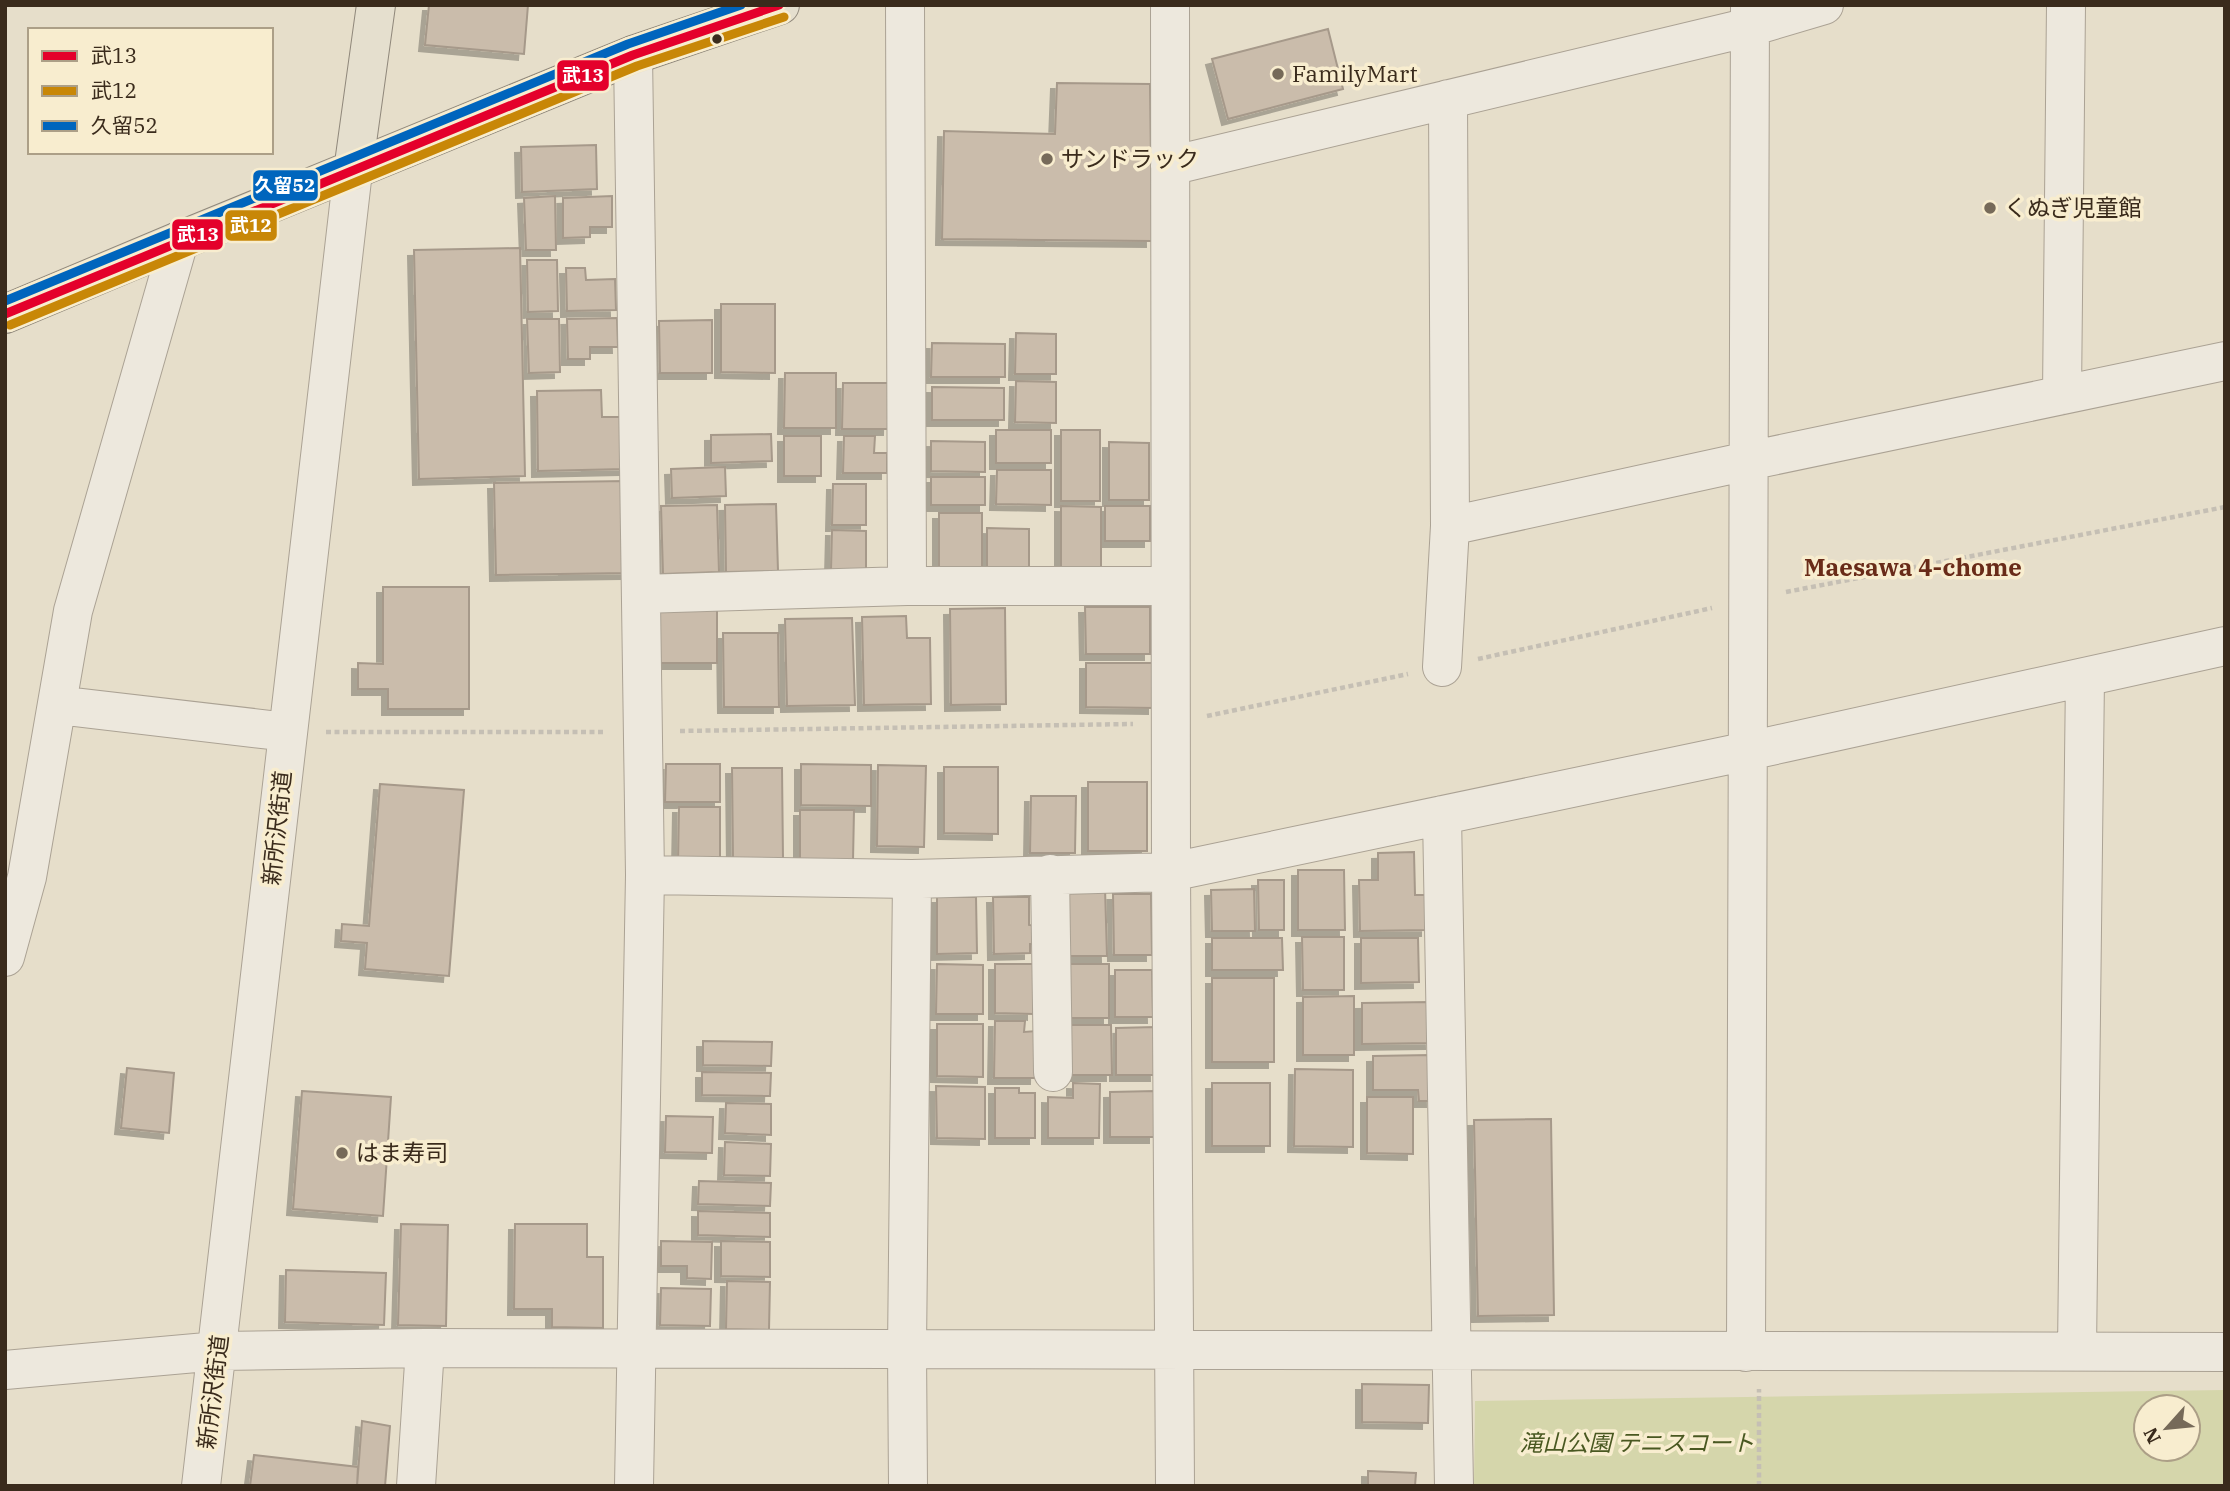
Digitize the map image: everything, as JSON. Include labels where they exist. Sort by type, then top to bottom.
[{"type":"main road","points":[[353,171],[376,5]]},
{"type":"main road","points":[[5,314],[633,55],[779,5]]},
{"type":"street","points":[[905,5],[906,586]]},
{"type":"street","points":[[1170,5],[1175,1486]]},
{"type":"street","points":[[1170,166],[1448,99],[1750,16],[1824,5]]},
{"type":"street","points":[[2062,395],[2066,5]]},
{"type":"street","points":[[1750,16],[1748,751],[1753,1352]]},
{"type":"street","points":[[633,55],[645,875],[634,1486]]},
{"type":"street","points":[[1442,667],[1450,526],[1448,99]]},
{"type":"street","name":"新所沢街道","points":[[201,1486],[353,171]]},
{"type":"street","points":[[5,957],[27,877],[73,611],[179,240]]},
{"type":"street","points":[[1450,526],[2225,362]]},
{"type":"street","points":[[641,594],[906,586],[1170,586]]},
{"type":"street","points":[[645,875],[912,879],[1171,872],[1748,751],[2225,646]]},
{"type":"street","points":[[2077,1351],[2085,677]]},
{"type":"street","points":[[57,705],[288,732]]},
{"type":"street","points":[[1442,815],[1454,1486]]},
{"type":"street","points":[[1050,874],[1053,1072]]},
{"type":"street","points":[[908,1486],[912,879]]},
{"type":"street","points":[[5,1370],[218,1351],[425,1348],[2225,1352]]},
{"type":"street","points":[[416,1486],[425,1348]]},
{"type":"path","points":[[288,732],[643,732],[1171,723],[1748,600],[2225,507]]},
{"type":"path","points":[[1753,1352],[1759,1486]]},
{"type":"green space","name":"滝山公園 テニスコート","points":[[2225,1390],[2225,1486],[1474,1486],[1475,1401]]},
{"type":"building","points":[[429,5],[528,5],[524,54],[425,45]]},
{"type":"building","name":"FamilyMart","points":[[1328,29],[1343,89],[1228,119],[1212,59]]},
{"type":"building","name":"サンドラック","points":[[1057,83],[1150,84],[1152,241],[942,239],[944,131],[1055,134]]},
{"type":"building","points":[[596,145],[597,189],[522,192],[521,147]]},
{"type":"building","points":[[555,196],[556,250],[526,250],[524,198]]},
{"type":"building","points":[[612,196],[612,227],[590,227],[590,237],[563,238],[563,198]]},
{"type":"building","points":[[520,248],[525,476],[419,479],[414,250]]},
{"type":"building","points":[[527,260],[557,260],[558,311],[528,312]]},
{"type":"building","points":[[566,268],[585,268],[586,280],[615,279],[616,310],[567,311]]},
{"type":"building","points":[[721,304],[775,304],[775,373],[721,372]]},
{"type":"building","points":[[617,318],[618,347],[590,347],[590,359],[568,359],[567,319]]},
{"type":"building","points":[[527,319],[559,319],[560,372],[529,373]]},
{"type":"building","points":[[712,320],[712,373],[660,373],[659,321]]},
{"type":"building","points":[[1016,333],[1056,334],[1056,374],[1015,374]]},
{"type":"building","points":[[932,343],[1005,344],[1005,377],[931,377]]},
{"type":"building","points":[[785,373],[836,373],[836,428],[784,428]]},
{"type":"building","points":[[1016,381],[1056,382],[1056,423],[1015,422]]},
{"type":"building","points":[[843,383],[890,383],[889,429],[842,429]]},
{"type":"building","points":[[932,387],[1004,388],[1004,420],[932,420]]},
{"type":"building","points":[[601,390],[602,417],[624,417],[625,469],[538,471],[537,391]]},
{"type":"building","points":[[996,430],[1051,430],[1051,463],[996,463]]},
{"type":"building","points":[[1061,430],[1100,430],[1100,501],[1061,501]]},
{"type":"building","points":[[771,434],[772,461],[711,463],[711,435]]},
{"type":"building","points":[[784,436],[821,436],[821,476],[784,476]]},
{"type":"building","points":[[844,436],[875,436],[874,453],[887,453],[887,473],[843,473]]},
{"type":"building","points":[[931,441],[985,442],[985,472],[931,471]]},
{"type":"building","points":[[1109,442],[1149,443],[1149,500],[1109,500]]},
{"type":"building","points":[[725,467],[726,496],[672,498],[671,469]]},
{"type":"building","points":[[997,470],[1051,470],[1051,505],[996,504]]},
{"type":"building","points":[[931,477],[985,477],[985,505],[931,505]]},
{"type":"building","points":[[626,481],[627,573],[496,575],[494,483]]},
{"type":"building","points":[[833,484],[866,484],[866,525],[832,525]]},
{"type":"building","points":[[776,504],[778,571],[726,572],[725,505]]},
{"type":"building","points":[[717,505],[719,572],[663,574],[661,506]]},
{"type":"building","points":[[1061,506],[1101,507],[1101,572],[1061,571]]},
{"type":"building","points":[[1105,506],[1150,506],[1150,541],[1105,541]]},
{"type":"building","points":[[939,513],[982,513],[982,567],[939,567]]},
{"type":"building","points":[[987,528],[1029,529],[1029,568],[987,567]]},
{"type":"building","points":[[832,530],[866,531],[866,570],[831,570]]},
{"type":"building","points":[[383,587],[469,587],[469,709],[388,709],[388,689],[358,689],[358,663],[383,664]]},
{"type":"building","points":[[1085,607],[1150,607],[1150,654],[1086,654]]},
{"type":"building","points":[[1005,608],[1006,704],[951,705],[950,609]]},
{"type":"building","points":[[657,610],[717,610],[717,663],[658,663]]},
{"type":"building","points":[[906,616],[907,638],[930,638],[931,704],[864,705],[862,617]]},
{"type":"building","points":[[852,618],[855,705],[787,706],[785,619]]},
{"type":"building","points":[[723,633],[778,633],[779,707],[724,707]]},
{"type":"building","points":[[1086,663],[1154,663],[1154,708],[1086,707]]},
{"type":"building","points":[[666,764],[720,764],[720,802],[665,802]]},
{"type":"building","points":[[801,764],[871,765],[871,806],[801,805]]},
{"type":"building","points":[[878,765],[926,766],[924,847],[877,846]]},
{"type":"building","points":[[944,767],[998,767],[998,834],[944,833]]},
{"type":"building","points":[[732,768],[782,768],[783,859],[733,859]]},
{"type":"building","points":[[1088,782],[1147,782],[1147,851],[1088,851]]},
{"type":"building","points":[[380,784],[464,790],[449,976],[365,969],[367,943],[341,941],[342,924],[369,926]]},
{"type":"building","points":[[1031,796],[1076,796],[1075,853],[1030,853]]},
{"type":"building","points":[[679,807],[720,807],[720,863],[678,863]]},
{"type":"building","points":[[800,810],[854,810],[853,861],[800,860]]},
{"type":"building","points":[[1414,852],[1415,895],[1427,895],[1427,930],[1360,931],[1359,880],[1378,880],[1378,853]]},
{"type":"building","points":[[1298,870],[1344,870],[1345,930],[1298,930]]},
{"type":"building","points":[[1258,880],[1284,880],[1284,930],[1259,930]]},
{"type":"building","points":[[1105,888],[1107,956],[1066,956],[1066,889]]},
{"type":"building","points":[[1254,889],[1255,931],[1212,931],[1211,890]]},
{"type":"building","points":[[1113,894],[1151,894],[1152,955],[1114,955]]},
{"type":"building","points":[[937,897],[976,897],[977,953],[937,954]]},
{"type":"building","points":[[993,897],[1029,897],[1029,925],[1036,926],[1036,944],[1030,944],[1030,953],[994,954]]},
{"type":"building","points":[[1302,937],[1344,937],[1344,990],[1303,990]]},
{"type":"building","points":[[1212,938],[1282,938],[1283,970],[1212,970]]},
{"type":"building","points":[[1361,938],[1418,938],[1419,982],[1361,983]]},
{"type":"building","points":[[937,964],[983,965],[983,1014],[936,1014]]},
{"type":"building","points":[[995,964],[1033,964],[1033,1014],[995,1013]]},
{"type":"building","points":[[1067,964],[1109,964],[1109,1018],[1067,1018]]},
{"type":"building","points":[[1115,970],[1152,970],[1153,1017],[1115,1017]]},
{"type":"building","points":[[1212,978],[1274,978],[1274,1062],[1212,1062]]},
{"type":"building","points":[[1354,996],[1354,1055],[1303,1055],[1303,997]]},
{"type":"building","points":[[1430,1002],[1431,1043],[1362,1044],[1362,1003]]},
{"type":"building","points":[[995,1021],[1025,1021],[1024,1032],[1037,1031],[1036,1078],[994,1078]]},
{"type":"building","points":[[937,1024],[983,1024],[983,1077],[937,1076]]},
{"type":"building","points":[[1068,1025],[1111,1025],[1112,1075],[1068,1075]]},
{"type":"building","points":[[1155,1027],[1156,1075],[1116,1075],[1116,1028]]},
{"type":"building","points":[[703,1041],[772,1042],[771,1066],[703,1065]]},
{"type":"building","points":[[1431,1055],[1432,1101],[1419,1101],[1418,1090],[1373,1090],[1373,1056]]},
{"type":"building","points":[[127,1068],[174,1073],[169,1133],[121,1128]]},
{"type":"building","points":[[1295,1069],[1353,1070],[1353,1147],[1294,1146]]},
{"type":"building","points":[[702,1072],[771,1073],[770,1096],[702,1095]]},
{"type":"building","points":[[1073,1083],[1100,1084],[1099,1138],[1048,1138],[1048,1097],[1073,1098]]},
{"type":"building","points":[[1212,1083],[1270,1083],[1270,1146],[1212,1146]]},
{"type":"building","points":[[936,1086],[985,1087],[985,1139],[937,1138]]},
{"type":"building","points":[[995,1088],[1019,1088],[1019,1093],[1035,1093],[1035,1138],[995,1138]]},
{"type":"building","name":"はま寿司","points":[[302,1091],[391,1097],[383,1216],[293,1209]]},
{"type":"building","points":[[1155,1091],[1155,1137],[1110,1137],[1110,1092]]},
{"type":"building","points":[[1367,1097],[1413,1097],[1413,1154],[1367,1153]]},
{"type":"building","points":[[726,1103],[771,1104],[771,1135],[725,1133]]},
{"type":"building","points":[[666,1116],[713,1117],[712,1153],[665,1152]]},
{"type":"building","points":[[1551,1119],[1554,1315],[1478,1316],[1474,1120]]},
{"type":"building","points":[[725,1142],[771,1144],[770,1176],[724,1175]]},
{"type":"building","points":[[699,1181],[771,1183],[770,1206],[698,1204]]},
{"type":"building","points":[[698,1211],[770,1213],[770,1237],[698,1235]]},
{"type":"building","points":[[401,1224],[448,1225],[446,1326],[398,1325]]},
{"type":"building","points":[[515,1224],[587,1224],[587,1257],[603,1257],[603,1328],[552,1327],[552,1309],[514,1309]]},
{"type":"building","points":[[661,1241],[712,1242],[711,1279],[687,1278],[687,1266],[661,1266]]},
{"type":"building","points":[[721,1241],[770,1242],[770,1277],[721,1276]]},
{"type":"building","points":[[286,1270],[386,1273],[384,1325],[285,1322]]},
{"type":"building","points":[[727,1281],[770,1282],[769,1330],[726,1329]]},
{"type":"building","points":[[661,1288],[711,1289],[710,1326],[660,1325]]},
{"type":"building","points":[[1362,1384],[1429,1385],[1428,1423],[1362,1422]]},
{"type":"building","points":[[362,1421],[390,1426],[385,1486],[357,1486]]},
{"type":"building","points":[[254,1455],[358,1467],[357,1486],[250,1486]]},
{"type":"building","points":[[1368,1471],[1416,1473],[1415,1486],[1368,1486]]},
{"type":"transit line","name":"久留52","points":[[5,301],[628,44],[741,5]]},
{"type":"transit line","name":"武13","points":[[5,314],[633,55],[779,5]]},
{"type":"transit line","name":"武12","points":[[10,325],[637,66],[784,17]]},
{"type":"place","name":"FamilyMart","points":[[1278,74]]},
{"type":"place","name":"サンドラック","points":[[1047,159]]},
{"type":"place","name":"くぬぎ児童館","points":[[1990,208]]},
{"type":"place","name":"はま寿司","points":[[342,1153]]},
{"type":"district","name":"Maesawa 4-chome","points":[[1913,568]]}]
